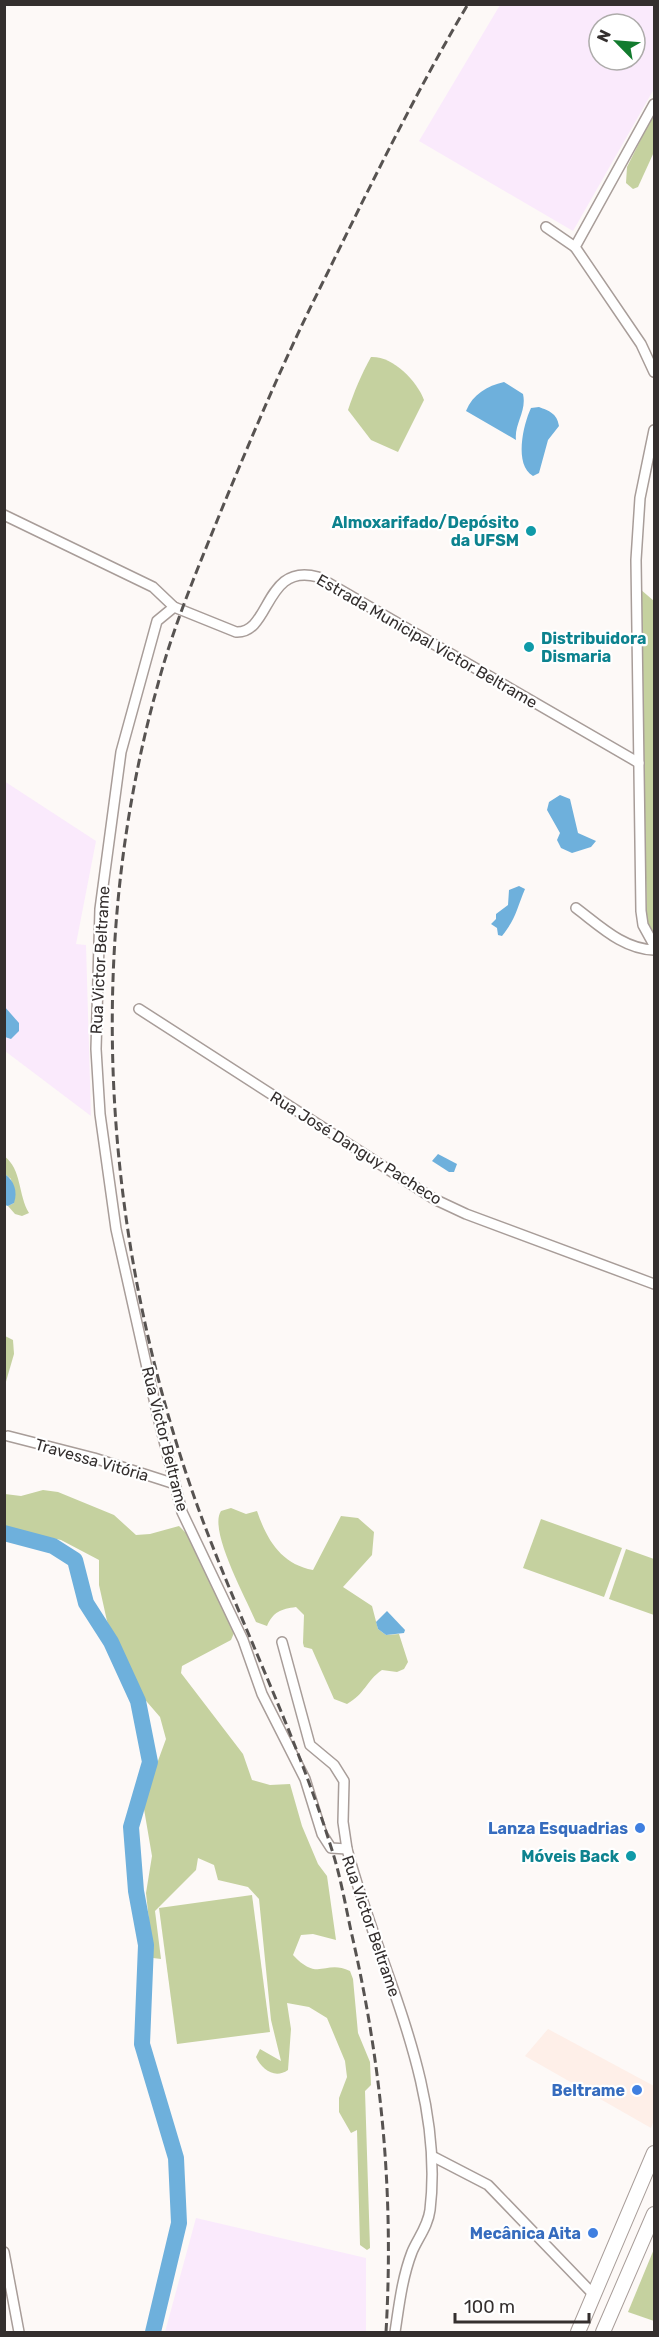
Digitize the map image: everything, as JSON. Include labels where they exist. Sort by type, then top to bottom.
[{"type":"highway","points":[[578,2332],[654,2154]]},
{"type":"highway","points":[[603,2332],[654,2214]]},
{"type":"street","points":[[575,247],[654,104]]},
{"type":"street","points":[[546,227],[575,247],[641,344],[654,372]]},
{"type":"street","points":[[654,429],[640,498],[636,550],[641,911],[643,925],[654,945]]},
{"type":"street","name":"Estrada Municipal Victor Beltrame","points":[[4,515],[153,587],[174,607],[242,632],[253,626],[282,583],[299,574],[318,577],[639,763]]},
{"type":"street","name":"Rua Victor Beltrame","points":[[174,607],[157,621],[122,752],[100,909],[96,1049],[100,1114],[116,1229],[182,1512],[243,1640],[262,1694],[305,1779],[322,1834],[331,1848],[347,1849],[422,2090],[432,2156],[430,2212],[412,2253],[402,2288],[395,2332]]},
{"type":"street","points":[[576,908],[620,941],[644,950],[654,950]]},
{"type":"street","name":"Rua José Danguy Pacheco","points":[[139,1009],[434,1199],[466,1214],[654,1284]]},
{"type":"street","name":"Travessa Vitória","points":[[8,1436],[94,1458],[175,1484]]},
{"type":"street","points":[[282,1642],[310,1745],[334,1765],[344,1781],[344,1822],[347,1849]]},
{"type":"street","points":[[432,2156],[488,2185],[594,2295]]},
{"type":"street","points":[[4,2252],[19,2332]]},
{"type":"shaded area","points":[[500,5],[654,5],[654,89],[573,231],[419,141]]},
{"type":"shaded area","points":[[4,781],[96,841],[76,944],[86,945],[91,1116],[5,1051]]},
{"type":"shaded area","points":[[548,2029],[654,2086],[654,2120],[651,2128],[525,2056]]},
{"type":"shaded area","points":[[196,2218],[366,2258],[366,2332],[165,2332]]},
{"type":"green space","points":[[654,113],[654,152],[638,187],[633,189],[626,183],[627,167]]},
{"type":"green space","points":[[371,357],[396,365],[416,385],[424,400],[398,452],[371,440],[348,410]]},
{"type":"green space","points":[[640,589],[654,601],[654,938],[647,925]]},
{"type":"green space","points":[[4,1156],[14,1168],[29,1213],[22,1216],[15,1214],[8,1206],[14,1203],[11,1179],[5,1174]]},
{"type":"green space","points":[[5,1336],[13,1340],[14,1354],[5,1385]]},
{"type":"green space","points":[[43,1490],[58,1492],[114,1515],[136,1535],[150,1534],[179,1526],[187,1534],[234,1633],[231,1640],[182,1666],[181,1673],[243,1754],[252,1780],[270,1785],[290,1784],[302,1826],[318,1864],[327,1876],[336,1940],[313,1934],[301,1935],[293,1955],[309,1968],[334,1967],[350,1971],[353,1979],[358,2033],[370,2062],[371,2085],[365,2091],[370,2248],[367,2250],[360,2245],[357,2130],[351,2133],[339,2112],[339,2098],[347,2077],[345,2061],[327,2018],[309,2007],[287,2003],[291,2029],[288,2070],[278,2074],[269,2072],[256,2057],[260,2049],[281,2061],[271,2020],[259,1899],[248,1887],[218,1880],[214,1865],[198,1858],[196,1870],[155,1911],[161,1959],[153,1958],[146,1893],[152,1856],[144,1809],[148,1788],[166,1739],[160,1717],[141,1695],[107,1621],[99,1585],[99,1560],[61,1540],[5,1528],[5,1494],[21,1496]]},
{"type":"green space","points":[[231,1508],[246,1514],[257,1511],[265,1532],[277,1549],[292,1562],[313,1570],[341,1516],[358,1518],[374,1532],[372,1555],[343,1587],[372,1606],[378,1629],[386,1635],[399,1634],[408,1662],[404,1669],[397,1672],[382,1670],[358,1696],[347,1704],[334,1699],[312,1649],[304,1647],[304,1615],[296,1607],[278,1612],[267,1626],[256,1622],[230,1565],[220,1533],[218,1520],[221,1511]]},
{"type":"green space","points":[[541,1519],[622,1548],[604,1597],[523,1568]]},
{"type":"green space","points":[[626,1549],[654,1559],[654,1615],[609,1599]]},
{"type":"green space","points":[[252,1895],[270,2032],[177,2044],[159,1908]]},
{"type":"green space","points":[[654,2249],[654,2321],[628,2312]]},
{"type":"water","points":[[504,382],[523,394],[524,400],[516,440],[466,411],[472,400],[481,392]]},
{"type":"water","points":[[539,407],[554,415],[559,426],[548,440],[539,473],[533,476],[527,471],[524,463],[522,444],[525,424],[531,408]]},
{"type":"water","points":[[560,795],[570,799],[578,833],[596,841],[591,847],[572,853],[561,848],[557,840],[560,833],[547,810],[549,802]]},
{"type":"water","points":[[519,886],[525,889],[516,913],[502,936],[498,935],[497,928],[491,924],[496,919],[496,914],[508,905],[509,890]]},
{"type":"water","points":[[4,1006],[19,1023],[19,1031],[11,1039],[5,1037]]},
{"type":"water","points":[[438,1154],[457,1164],[454,1172],[449,1172],[432,1161]]},
{"type":"water","points":[[5,1174],[13,1183],[15,1190],[14,1203],[8,1206],[5,1205]]},
{"type":"water","points":[[387,1611],[405,1630],[404,1633],[386,1635],[378,1629],[376,1622]]},
{"type":"waterway","points":[[4,1533],[53,1546],[75,1560],[86,1603],[111,1642],[138,1701],[150,1762],[131,1827],[136,1891],[146,1945],[142,2044],[176,2158],[179,2223],[153,2332]]},
{"type":"railway","points":[[386,2332],[387,2180],[378,2081],[362,1981],[337,1868],[315,1799],[202,1518],[185,1470],[157,1374],[136,1277],[121,1178],[113,1078],[113,979],[120,880],[135,781],[158,684],[179,618],[233,481],[298,334],[394,138],[468,4]]},
{"type":"place","name":"Almoxarifado/Depósito da UFSM","points":[[531,531]]},
{"type":"place","name":"Distribuidora Dismaria","points":[[529,647]]},
{"type":"place","name":"Lanza Esquadrias","points":[[640,1828]]},
{"type":"place","name":"Móveis Back","points":[[631,1856]]},
{"type":"place","name":"Beltrame","points":[[637,2090]]},
{"type":"place","name":"Mecânica Aita","points":[[593,2233]]}]
